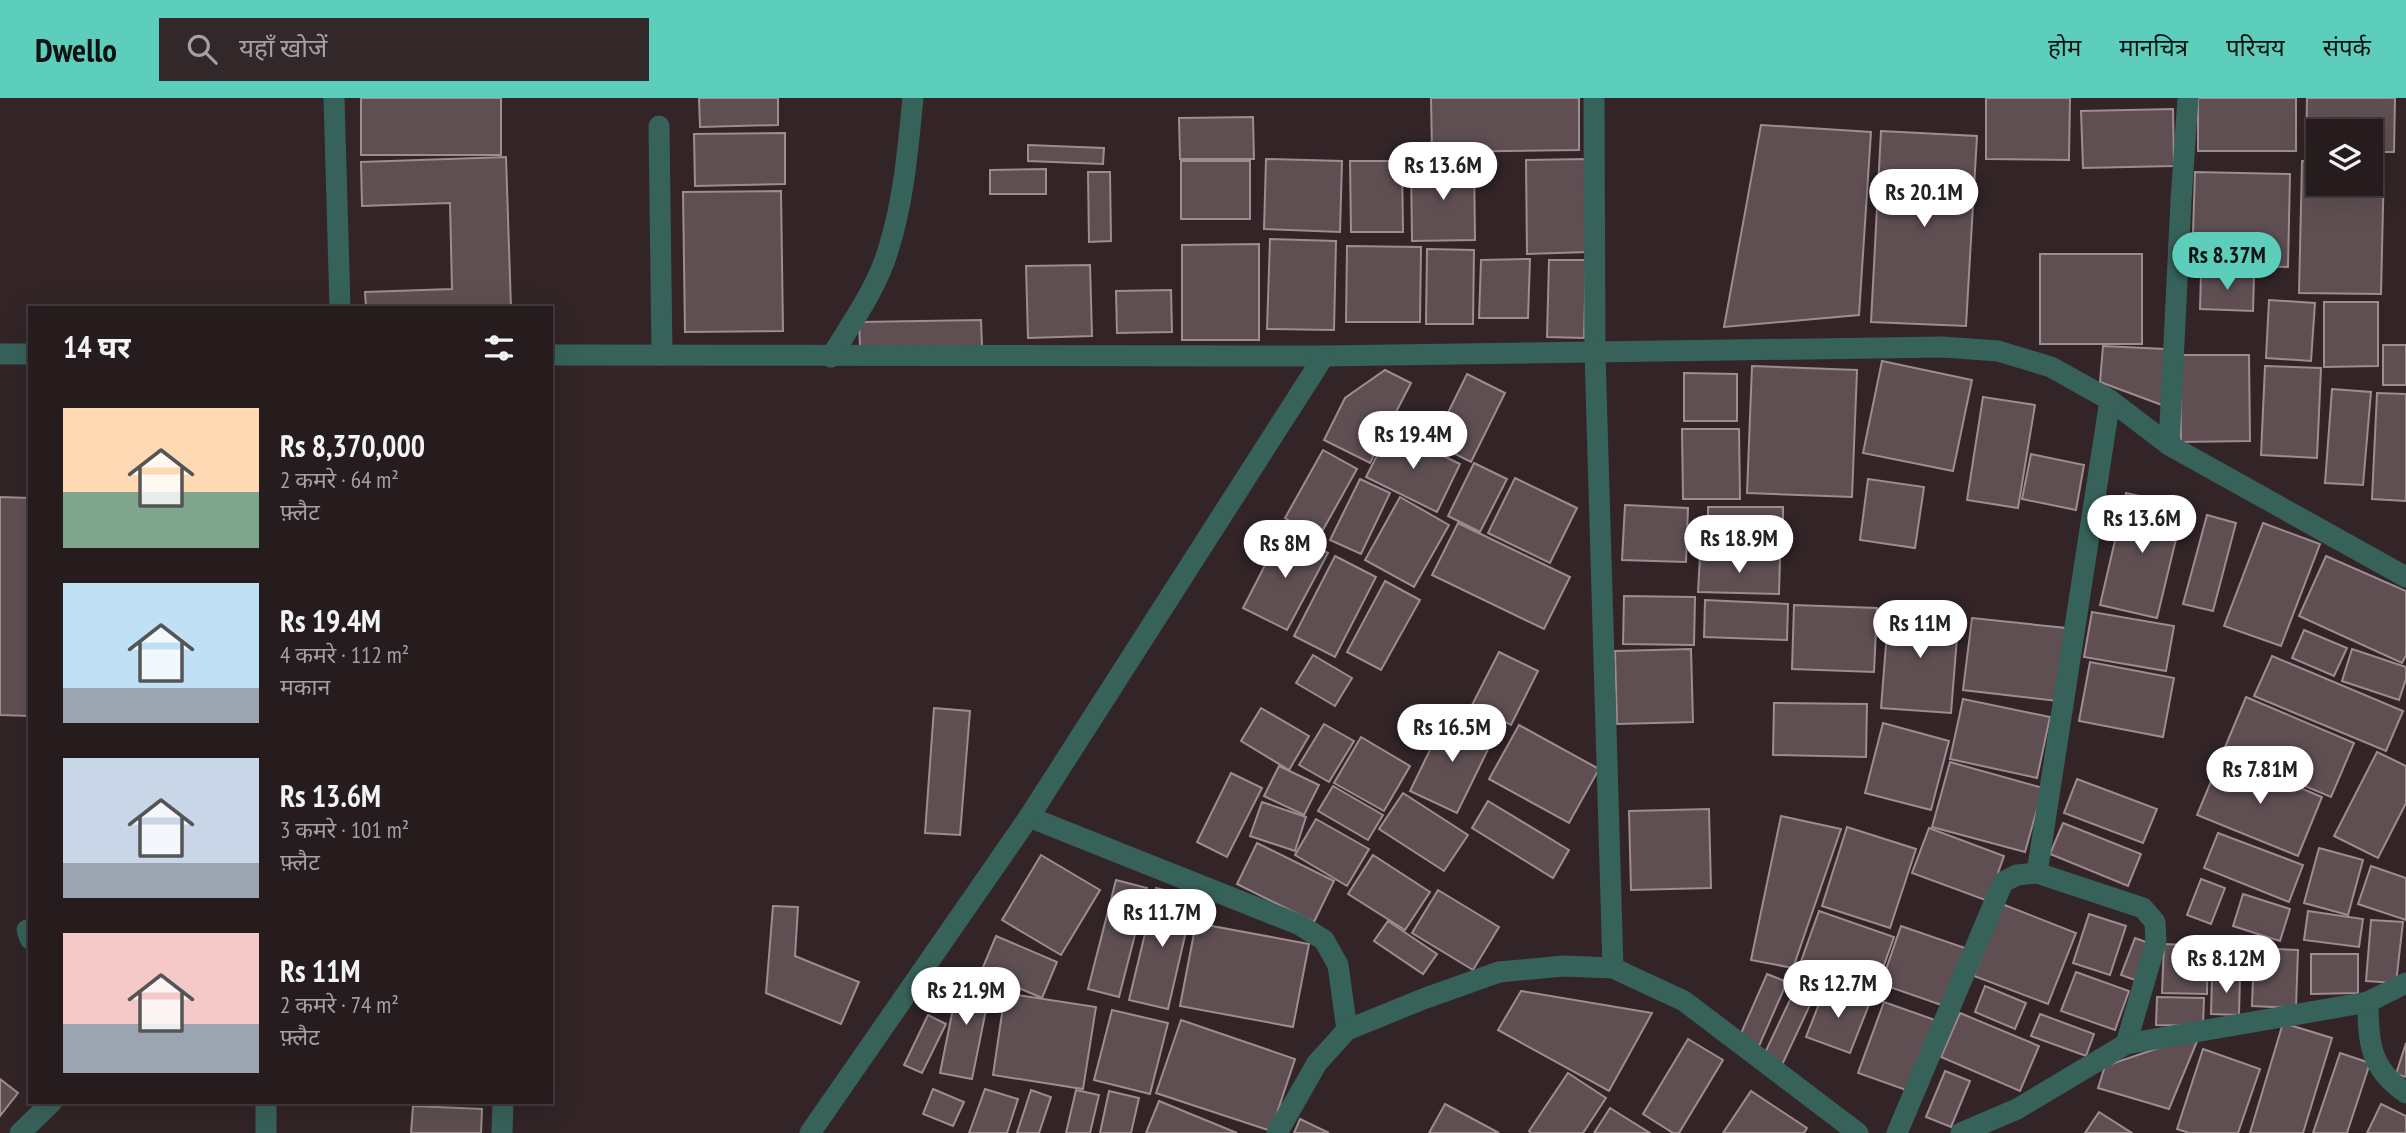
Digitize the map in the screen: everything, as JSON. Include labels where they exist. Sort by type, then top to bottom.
[{"type":"street","points":[[334,98],[340,306]]},
{"type":"street","points":[[831,356],[864,304],[889,249],[905,176],[913,98]]},
{"type":"street","points":[[1594,98],[1595,352],[1613,968]]},
{"type":"street","points":[[2169,445],[2188,98]]},
{"type":"street","points":[[659,126],[662,355]]},
{"type":"street","points":[[553,355],[1324,356],[1943,347],[1998,351],[2051,367],[2110,400],[2169,445],[2406,577]]},
{"type":"street","points":[[0,354],[28,354]]},
{"type":"street","points":[[810,1133],[1029,817],[1324,356]]},
{"type":"street","points":[[2037,873],[2110,400]]},
{"type":"street","points":[[1029,817],[1300,925],[1324,940],[1338,965],[1347,1030]]},
{"type":"street","points":[[1897,1133],[2003,882],[2017,875],[2037,873],[2143,908],[2155,922],[2157,942],[2126,1044]]},
{"type":"street","points":[[1277,1133],[1317,1063],[1347,1030],[1499,972],[1564,966],[1613,968],[1684,1001],[1858,1133]]},
{"type":"street","points":[[1961,1133],[2017,1109],[2126,1044],[2368,1002],[2406,983]]},
{"type":"street","points":[[2368,1002],[2368,1038],[2379,1069],[2406,1093]]},
{"type":"street","points":[[20,1133],[50,1104]]},
{"type":"street","points":[[266,1104],[266,1133]]},
{"type":"street","points":[[502,1133],[503,1104]]},
{"type":"building","points":[[361,98],[501,98],[501,155],[361,155]]},
{"type":"building","points":[[699,98],[778,98],[778,125],[700,127]]},
{"type":"building","points":[[1431,98],[1579,98],[1579,150],[1432,152]]},
{"type":"building","points":[[1986,98],[2070,98],[2069,160],[1986,159]]},
{"type":"building","points":[[2198,98],[2296,98],[2296,151],[2198,151]]},
{"type":"building","points":[[2307,98],[2395,98],[2394,152],[2383,152],[2383,119],[2307,119]]},
{"type":"building","points":[[2173,109],[2174,166],[2083,168],[2081,111]]},
{"type":"building","points":[[1253,117],[1254,159],[1180,159],[1179,118]]},
{"type":"building","points":[[1761,125],[1871,132],[1859,315],[1724,327]]},
{"type":"building","points":[[1881,131],[1977,136],[1966,326],[1871,322]]},
{"type":"building","points":[[785,133],[785,184],[695,186],[694,134]]},
{"type":"building","points":[[1028,145],[1104,148],[1103,164],[1028,161]]},
{"type":"building","points":[[506,157],[511,306],[366,306],[365,292],[452,289],[450,203],[362,206],[361,162]]},
{"type":"building","points":[[1266,159],[1342,161],[1340,232],[1264,229]]},
{"type":"building","points":[[1587,159],[1588,252],[1527,254],[1526,160]]},
{"type":"building","points":[[1181,161],[1250,161],[1250,219],[1181,219]]},
{"type":"building","points":[[1350,161],[1402,161],[1403,232],[1351,232]]},
{"type":"building","points":[[2302,161],[2306,161],[2306,196],[2383,196],[2384,164],[2381,294],[2299,293]]},
{"type":"building","points":[[1474,163],[1475,240],[1412,241],[1411,164]]},
{"type":"building","points":[[1046,169],[1046,194],[990,194],[990,170]]},
{"type":"building","points":[[1088,172],[1110,172],[1111,241],[1089,242]]},
{"type":"building","points":[[2195,172],[2290,174],[2288,267],[2192,264]]},
{"type":"building","points":[[781,191],[783,331],[685,332],[683,192]]},
{"type":"building","points":[[1270,239],[1336,241],[1334,330],[1267,329]]},
{"type":"building","points":[[1259,244],[1259,340],[1182,340],[1182,245]]},
{"type":"building","points":[[1347,246],[1421,247],[1420,322],[1346,322]]},
{"type":"building","points":[[1427,249],[1474,250],[1473,324],[1426,324]]},
{"type":"building","points":[[2040,254],[2142,254],[2142,344],[2040,344]]},
{"type":"building","points":[[1530,259],[1528,318],[1479,318],[1481,260]]},
{"type":"building","points":[[1549,260],[1586,260],[1584,338],[1547,337]]},
{"type":"building","points":[[1090,265],[1092,336],[1028,338],[1026,266]]},
{"type":"building","points":[[2201,274],[2254,276],[2253,311],[2200,309]]},
{"type":"building","points":[[1171,290],[1172,332],[1117,333],[1116,291]]},
{"type":"building","points":[[2269,300],[2315,303],[2311,361],[2266,358]]},
{"type":"building","points":[[2324,302],[2378,302],[2378,366],[2324,367]]},
{"type":"building","points":[[981,320],[982,346],[860,347],[859,322]]},
{"type":"building","points":[[2383,345],[2406,345],[2406,385],[2383,385]]},
{"type":"building","points":[[2103,346],[2165,349],[2162,405],[2100,382]]},
{"type":"building","points":[[2180,355],[2249,355],[2250,441],[2181,442]]},
{"type":"building","points":[[1882,361],[1972,380],[1953,471],[1863,453]]},
{"type":"building","points":[[1752,366],[1857,370],[1852,497],[1747,493]]},
{"type":"building","points":[[2265,366],[2321,368],[2317,458],[2261,455]]},
{"type":"building","points":[[1385,370],[1411,383],[1370,463],[1324,440],[1345,398]]},
{"type":"building","points":[[1684,373],[1737,374],[1737,421],[1684,421]]},
{"type":"building","points":[[1467,374],[1505,393],[1471,462],[1433,443]]},
{"type":"building","points":[[2332,389],[2371,392],[2363,485],[2325,483]]},
{"type":"building","points":[[2377,393],[2406,394],[2406,501],[2372,499]]},
{"type":"building","points":[[1983,397],[2035,405],[2018,508],[1967,500]]},
{"type":"building","points":[[1682,429],[1739,429],[1740,499],[1683,499]]},
{"type":"building","points":[[1390,430],[1460,464],[1437,512],[1366,477]]},
{"type":"building","points":[[1323,450],[1357,469],[1319,537],[1285,518]]},
{"type":"building","points":[[2031,454],[2084,465],[2076,510],[2022,499]]},
{"type":"building","points":[[1474,463],[1507,479],[1480,532],[1448,516]]},
{"type":"building","points":[[1515,478],[1577,508],[1550,563],[1488,533]]},
{"type":"building","points":[[1360,479],[1390,493],[1361,554],[1330,540]]},
{"type":"building","points":[[1868,479],[1924,487],[1915,548],[1860,540]]},
{"type":"building","points":[[2126,493],[2184,506],[2157,618],[2100,605]]},
{"type":"building","points":[[0,497],[28,498],[28,716],[0,715]]},
{"type":"building","points":[[1400,497],[1449,525],[1414,587],[1365,560]]},
{"type":"building","points":[[1625,505],[1688,508],[1686,562],[1622,560]]},
{"type":"building","points":[[1708,507],[1783,507],[1783,552],[1708,552]]},
{"type":"building","points":[[2207,515],[2236,523],[2213,611],[2183,604]]},
{"type":"building","points":[[1458,523],[1570,577],[1544,629],[1432,575]]},
{"type":"building","points":[[2263,523],[2320,544],[2281,646],[2224,626]]},
{"type":"building","points":[[1283,530],[1328,553],[1287,630],[1243,608]]},
{"type":"building","points":[[1335,556],[1376,577],[1335,657],[1294,636]]},
{"type":"building","points":[[1700,556],[1780,558],[1779,594],[1698,592]]},
{"type":"building","points":[[2326,556],[2406,591],[2406,655],[2402,663],[2299,616]]},
{"type":"building","points":[[1385,581],[1420,600],[1381,670],[1347,652]]},
{"type":"building","points":[[1624,596],[1695,597],[1694,645],[1623,644]]},
{"type":"building","points":[[1705,600],[1788,604],[1787,640],[1704,637]]},
{"type":"building","points":[[1794,605],[1877,608],[1874,672],[1792,669]]},
{"type":"building","points":[[1889,606],[1959,612],[1951,713],[1881,708]]},
{"type":"building","points":[[2092,612],[2174,626],[2166,671],[2084,657]]},
{"type":"building","points":[[1972,618],[2066,628],[2057,701],[1963,690]]},
{"type":"building","points":[[2304,630],[2347,648],[2334,676],[2292,658]]},
{"type":"building","points":[[1691,649],[1693,722],[1617,724],[1615,651]]},
{"type":"building","points":[[2352,649],[2406,667],[2406,679],[2399,700],[2342,681]]},
{"type":"building","points":[[1499,652],[1538,671],[1511,725],[1472,705]]},
{"type":"building","points":[[1313,655],[1352,678],[1335,706],[1296,683]]},
{"type":"building","points":[[2272,656],[2403,711],[2386,751],[2254,696]]},
{"type":"building","points":[[2090,662],[2174,678],[2163,737],[2079,721]]},
{"type":"building","points":[[2246,697],[2354,743],[2331,797],[2223,752]]},
{"type":"building","points":[[1963,699],[2050,717],[2037,778],[1950,759]]},
{"type":"building","points":[[1774,703],[1867,704],[1866,757],[1773,755]]},
{"type":"building","points":[[934,708],[970,711],[960,835],[925,833]]},
{"type":"building","points":[[1261,708],[1309,736],[1289,770],[1241,741]]},
{"type":"building","points":[[1447,715],[1494,737],[1457,813],[1410,791]]},
{"type":"building","points":[[1883,723],[1949,741],[1931,810],[1865,793]]},
{"type":"building","points":[[1324,724],[1354,741],[1329,782],[1299,765]]},
{"type":"building","points":[[1519,725],[1599,769],[1569,823],[1489,779]]},
{"type":"building","points":[[1361,737],[1410,766],[1384,811],[1334,783]]},
{"type":"building","points":[[2377,752],[2406,766],[2406,803],[2378,858],[2334,836]]},
{"type":"building","points":[[2222,755],[2322,797],[2298,856],[2197,815]]},
{"type":"building","points":[[1950,762],[2043,788],[2025,852],[1932,827]]},
{"type":"building","points":[[1279,766],[1319,785],[1304,815],[1264,796]]},
{"type":"building","points":[[1231,773],[1262,788],[1227,857],[1197,842]]},
{"type":"building","points":[[2077,779],[2157,809],[2143,843],[2064,813]]},
{"type":"building","points":[[1333,786],[1383,815],[1368,840],[1318,811]]},
{"type":"building","points":[[1403,793],[1468,835],[1444,871],[1379,829]]},
{"type":"building","points":[[1488,801],[1569,850],[1553,878],[1472,828]]},
{"type":"building","points":[[1262,802],[1306,817],[1295,851],[1250,836]]},
{"type":"building","points":[[1709,809],[1711,888],[1631,890],[1629,811]]},
{"type":"building","points":[[1781,816],[1841,829],[1793,968],[1751,960]]},
{"type":"building","points":[[1316,819],[1369,849],[1347,886],[1295,855]]},
{"type":"building","points":[[2063,823],[2141,854],[2128,886],[2050,854]]},
{"type":"building","points":[[1847,827],[1916,849],[1890,928],[1822,906]]},
{"type":"building","points":[[1929,828],[2004,856],[1988,901],[1912,873]]},
{"type":"building","points":[[2218,833],[2303,865],[2289,902],[2204,868]]},
{"type":"building","points":[[1257,843],[1334,881],[1314,922],[1237,884]]},
{"type":"building","points":[[2319,848],[2363,860],[2348,915],[2304,903]]},
{"type":"building","points":[[1041,855],[1100,890],[1061,955],[1002,920]]},
{"type":"building","points":[[1373,855],[1430,892],[1405,930],[1348,894]]},
{"type":"building","points":[[2371,866],[2406,878],[2406,920],[2358,904]]},
{"type":"building","points":[[2201,879],[2225,888],[2211,924],[2187,915]]},
{"type":"building","points":[[1116,880],[1147,888],[1119,997],[1088,989]]},
{"type":"building","points":[[1156,888],[1194,897],[1168,1009],[1129,1000]]},
{"type":"building","points":[[1438,890],[1499,927],[1473,970],[1412,933]]},
{"type":"building","points":[[2243,894],[2290,909],[2280,941],[2233,926]]},
{"type":"building","points":[[2002,904],[2076,933],[2048,1004],[1974,976]]},
{"type":"building","points":[[773,906],[798,907],[795,956],[859,982],[841,1024],[766,993]]},
{"type":"building","points":[[1819,911],[1894,937],[1874,993],[1799,967]]},
{"type":"building","points":[[2308,911],[2363,919],[2359,947],[2304,940]]},
{"type":"building","points":[[2089,914],[2126,926],[2110,975],[2073,963]]},
{"type":"building","points":[[2371,920],[2403,922],[2396,983],[2366,981]]},
{"type":"building","points":[[1388,921],[1437,954],[1423,974],[1374,941]]},
{"type":"building","points":[[1196,923],[1309,944],[1293,1027],[1180,1006]]},
{"type":"building","points":[[1901,926],[1968,949],[1947,1007],[1881,984]]},
{"type":"building","points":[[996,936],[1057,962],[1042,998],[981,972]]},
{"type":"building","points":[[2135,938],[2149,943],[2135,980],[2121,975]]},
{"type":"building","points":[[2213,938],[2250,939],[2249,972],[2212,972]]},
{"type":"building","points":[[2164,944],[2208,946],[2207,994],[2162,993]]},
{"type":"building","points":[[2254,948],[2298,950],[2296,1008],[2252,1006]]},
{"type":"building","points":[[2311,954],[2358,954],[2358,993],[2311,994]]},
{"type":"building","points":[[2076,972],[2129,991],[2115,1030],[2061,1011]]},
{"type":"building","points":[[960,974],[992,980],[972,1079],[940,1073]]},
{"type":"building","points":[[1767,974],[1787,982],[1759,1046],[1739,1038]]},
{"type":"building","points":[[2212,976],[2240,976],[2239,1015],[2211,1014]]},
{"type":"building","points":[[1798,983],[1816,992],[1782,1065],[1763,1057]]},
{"type":"building","points":[[1826,986],[1870,1002],[1850,1053],[1806,1037]]},
{"type":"building","points":[[1985,986],[2026,1003],[2015,1029],[1975,1012]]},
{"type":"building","points":[[1521,991],[1652,1013],[1609,1091],[1498,1030]]},
{"type":"building","points":[[1005,993],[1096,1007],[1083,1089],[993,1075]]},
{"type":"building","points":[[2157,997],[2204,998],[2203,1026],[2156,1025]]},
{"type":"building","points":[[1884,1002],[1935,1020],[1909,1091],[1858,1073]]},
{"type":"building","points":[[1112,1010],[1168,1023],[1150,1094],[1094,1080]]},
{"type":"building","points":[[1960,1013],[2039,1046],[2020,1091],[1941,1057]]},
{"type":"building","points":[[2040,1014],[2094,1034],[2086,1056],[2031,1036]]},
{"type":"building","points":[[928,1015],[946,1024],[922,1073],[904,1065]]},
{"type":"building","points":[[1181,1020],[1295,1059],[1271,1131],[1156,1093]]},
{"type":"building","points":[[2283,1023],[2332,1038],[2303,1133],[2250,1133]]},
{"type":"building","points":[[2200,1034],[2169,1109],[2098,1088],[2105,1066]]},
{"type":"building","points":[[1688,1039],[1723,1060],[1679,1133],[1673,1133],[1643,1114]]},
{"type":"building","points":[[2406,1043],[2406,1077],[2396,1074]]},
{"type":"building","points":[[2203,1049],[2260,1069],[2238,1133],[2189,1133],[2177,1129]]},
{"type":"building","points":[[2340,1053],[2370,1063],[2347,1133],[2313,1133]]},
{"type":"building","points":[[1945,1071],[1970,1081],[1951,1127],[1926,1117]]},
{"type":"building","points":[[1568,1073],[1606,1098],[1583,1133],[1531,1133],[1529,1131]]},
{"type":"building","points":[[0,1079],[18,1093],[0,1116]]},
{"type":"building","points":[[933,1089],[964,1102],[953,1126],[923,1114]]},
{"type":"building","points":[[985,1089],[1018,1099],[1007,1133],[969,1133]]},
{"type":"building","points":[[1031,1090],[1051,1097],[1039,1133],[1017,1133]]},
{"type":"building","points":[[1076,1090],[1099,1095],[1090,1133],[1066,1133]]},
{"type":"building","points":[[1109,1091],[1139,1098],[1131,1133],[1100,1133]]},
{"type":"building","points":[[1751,1091],[1807,1128],[1804,1133],[1723,1133]]},
{"type":"building","points":[[1159,1101],[1237,1133],[1146,1133]]},
{"type":"building","points":[[1445,1104],[1499,1133],[1429,1133]]},
{"type":"building","points":[[2381,1104],[2406,1116],[2406,1133],[2367,1133]]},
{"type":"building","points":[[413,1106],[482,1109],[481,1133],[411,1133]]},
{"type":"building","points":[[1610,1108],[1650,1133],[1594,1133]]},
{"type":"building","points":[[2099,1112],[2132,1133],[2085,1133]]},
{"type":"building","points":[[1300,1119],[1329,1133],[1294,1133]]}]
